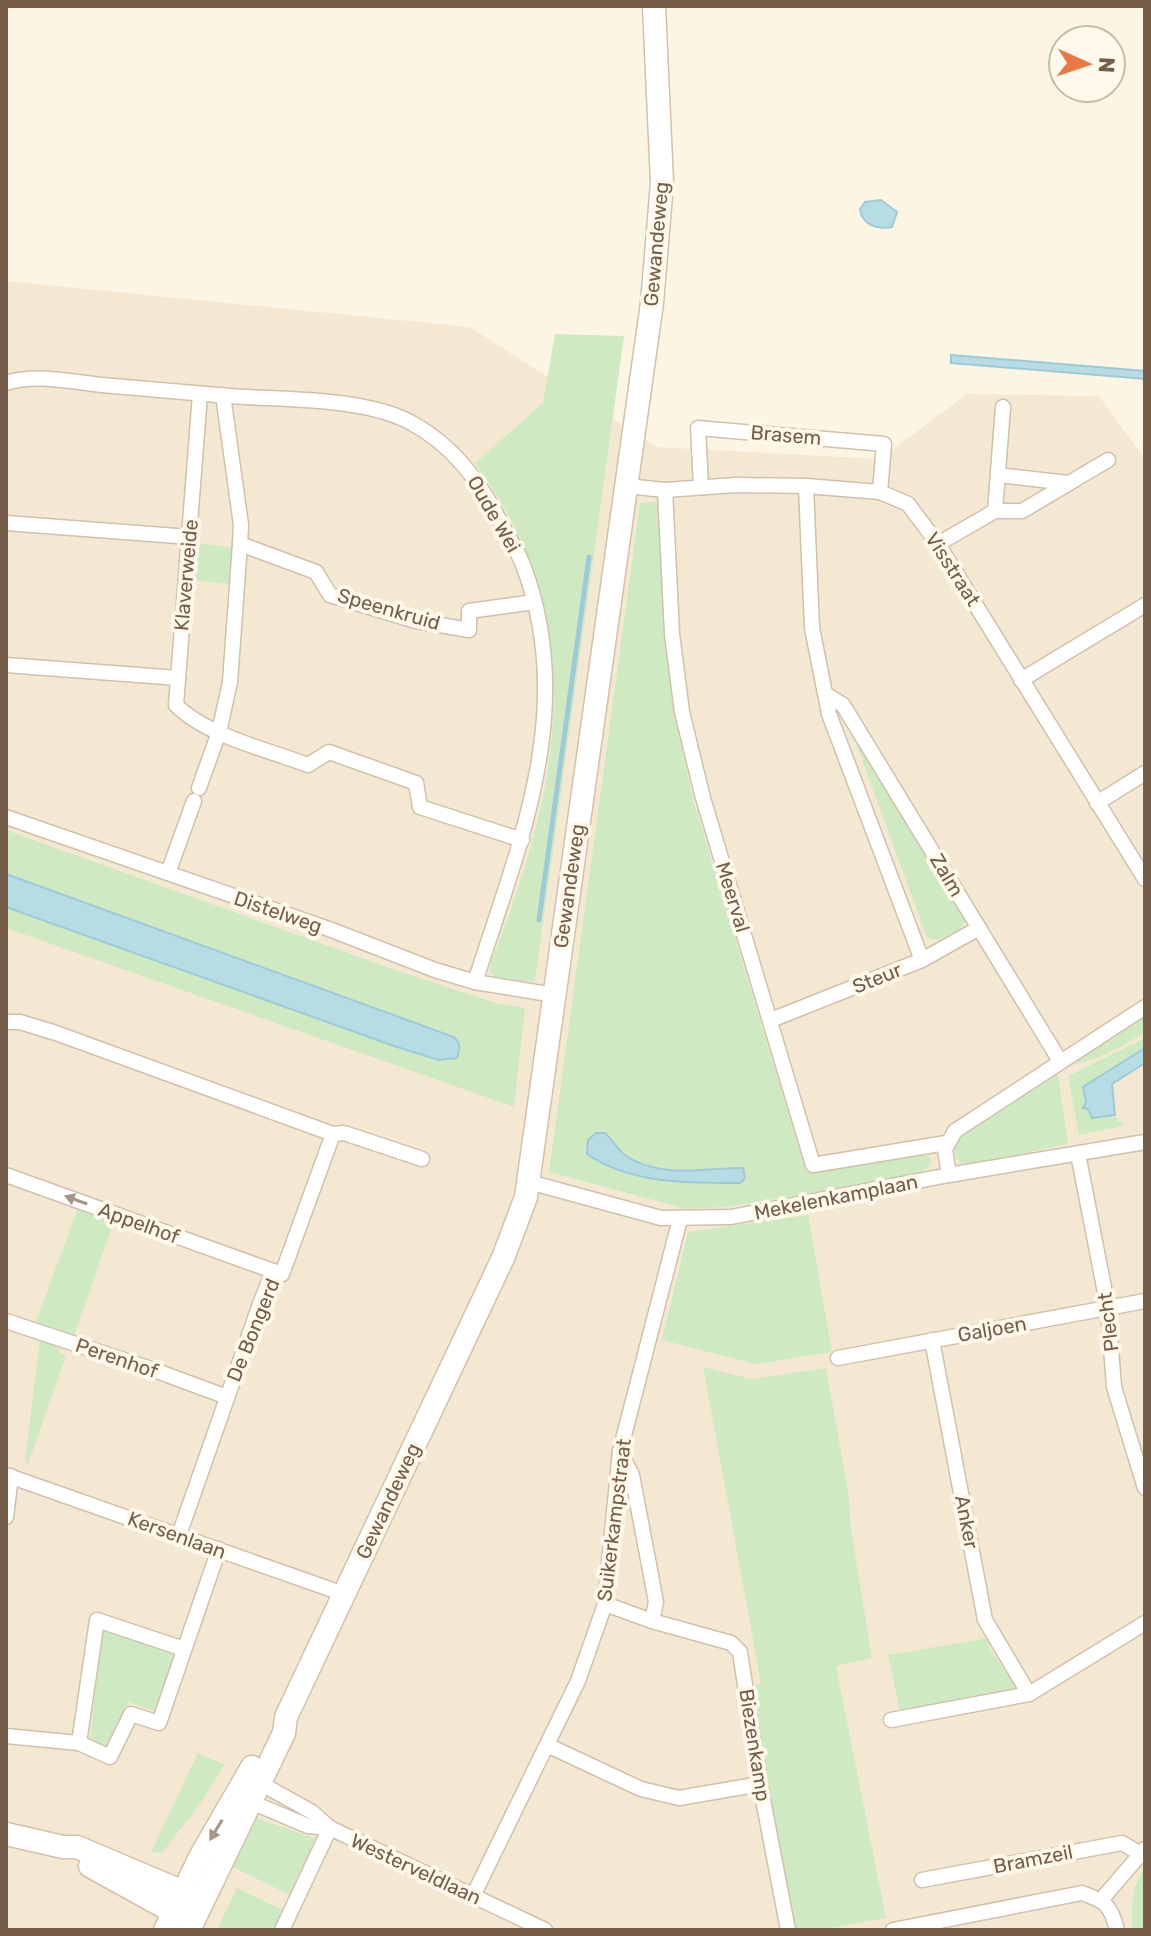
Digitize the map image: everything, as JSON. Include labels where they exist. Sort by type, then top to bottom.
[{"type":"street","name":"Gewandeweg","points":[[194,1920],[252,1790],[272,1729],[286,1717],[503,1258],[529,1182],[652,303],[662,183],[654,6]]},
{"type":"street","name":"Oude Wei","points":[[6,383],[37,379],[200,394],[350,403],[407,420],[463,462],[486,492],[522,564],[534,602],[546,687],[538,777],[522,840],[475,982]]},
{"type":"street","name":"Klaverweide","points":[[200,394],[176,705],[186,716],[219,732]]},
{"type":"street","points":[[168,873],[219,732],[230,682],[241,525],[223,395]]},
{"type":"street","points":[[995,511],[1003,407]]},
{"type":"street","name":"Brasem","points":[[701,487],[698,428],[884,444],[880,492]]},
{"type":"street","points":[[938,544],[995,511],[1022,511],[1108,460]]},
{"type":"street","points":[[998,475],[1068,483]]},
{"type":"street","name":"Visstraat","points":[[626,486],[665,490],[736,485],[806,486],[880,492],[908,504],[938,544],[1097,803],[1143,871]]},
{"type":"street","name":"Zalm","points":[[806,486],[812,628],[829,714],[922,960]]},
{"type":"street","name":"Meerval","points":[[665,490],[672,634],[682,712],[703,798],[813,1165],[946,1143]]},
{"type":"street","points":[[6,523],[190,537]]},
{"type":"street","name":"Speenkruid","points":[[240,544],[316,572],[330,595],[416,621],[469,630],[469,611],[534,602]]},
{"type":"street","points":[[1021,680],[1145,605]]},
{"type":"street","points":[[6,665],[178,678]]},
{"type":"street","name":"Zalm","points":[[827,695],[843,705],[1060,1061]]},
{"type":"street","points":[[219,732],[308,765],[329,752],[416,783],[420,807],[522,840]]},
{"type":"street","points":[[1097,803],[1145,773]]},
{"type":"street","name":"Distelweg","points":[[6,817],[475,982],[554,995]]},
{"type":"street","name":"Steur","points":[[771,1020],[922,960],[979,928]]},
{"type":"street","points":[[949,1175],[945,1161],[946,1143],[955,1131],[1145,1007]]},
{"type":"street","points":[[6,1022],[20,1022],[56,1033],[333,1134],[344,1133],[422,1159]]},
{"type":"street","name":"De Bongerd","points":[[179,1535],[273,1271],[282,1274],[333,1134]]},
{"type":"street","name":"Mekelenkamplaan","points":[[529,1182],[661,1218],[731,1217],[949,1175],[1145,1142]]},
{"type":"street","name":"Plecht","points":[[1078,1154],[1108,1308],[1114,1387],[1145,1488]]},
{"type":"street","name":"Appelhof","points":[[6,1175],[273,1271]]},
{"type":"street","name":"Suikerkampstraat","points":[[473,1896],[578,1681],[605,1604],[620,1451],[680,1219]]},
{"type":"street","name":"Galjoen","points":[[838,1358],[1145,1301]]},
{"type":"street","name":"Perenhof","points":[[6,1321],[227,1397]]},
{"type":"street","name":"Anker","points":[[932,1340],[985,1620],[1029,1694]]},
{"type":"street","points":[[620,1451],[635,1489],[656,1602],[652,1621]]},
{"type":"street","name":"Kersenlaan","points":[[6,1517],[8,1475],[344,1594]]},
{"type":"street","points":[[6,1736],[79,1743],[110,1757],[131,1714],[159,1723],[219,1549]]},
{"type":"street","name":"Biezenkamp","points":[[605,1604],[731,1643],[740,1652],[760,1784],[788,1930]]},
{"type":"street","points":[[79,1743],[97,1620],[184,1649]]},
{"type":"street","points":[[891,1720],[1029,1694],[1145,1623]]},
{"type":"street","points":[[547,1745],[641,1789],[679,1798],[760,1784]]},
{"type":"street","name":"Gewandeweg","points":[[174,1911],[252,1790]]},
{"type":"street","name":"Westerveldlaan","points":[[252,1790],[308,1826],[330,1828]]},
{"type":"street","name":"Westerveldlaan","points":[[252,1790],[312,1812],[330,1828],[473,1896],[513,1923],[545,1930]]},
{"type":"street","points":[[282,1930],[330,1828]]},
{"type":"street","points":[[6,1834],[63,1847],[74,1857],[194,1920]]},
{"type":"street","name":"Bramzeil","points":[[922,1880],[1122,1843],[1143,1852]]},
{"type":"street","points":[[1101,1900],[1143,1852]]},
{"type":"street","points":[[902,1929],[1082,1893],[1101,1900],[1113,1913],[1117,1930]]},
{"type":"shaded area","points":[[6,281],[470,327],[657,447],[880,459],[967,394],[1099,396],[1145,459],[1145,1930],[6,1930]]},
{"type":"green space","points":[[555,334],[624,336],[535,981],[505,981],[494,977],[490,970],[491,962],[534,833],[548,770],[554,708],[551,646],[537,585],[513,524],[475,463],[543,403]]},
{"type":"green space","points":[[658,502],[664,635],[676,722],[694,803],[806,1172],[920,1153],[931,1158],[930,1166],[920,1173],[728,1207],[687,1209],[549,1172],[640,503]]},
{"type":"green space","points":[[196,543],[236,548],[232,584],[192,580]]},
{"type":"green space","points":[[849,724],[964,911],[966,922],[958,930],[938,940],[927,938]]},
{"type":"green space","points":[[6,830],[395,970],[496,1003],[525,1008],[514,1107],[6,928],[6,907],[394,1046],[450,1061],[454,1037],[6,874]]},
{"type":"green space","points":[[1145,1016],[1145,1032],[1138,1037],[1097,1058],[1069,1063]]},
{"type":"green space","points":[[1145,1038],[1145,1048],[1105,1074],[1112,1083],[1136,1069],[1095,1095],[1124,1126],[1079,1135],[1068,1076]]},
{"type":"green space","points":[[1058,1074],[1068,1144],[965,1166],[956,1158],[955,1144],[968,1130]]},
{"type":"green space","points":[[79,1205],[115,1218],[74,1336],[36,1322]]},
{"type":"green space","points":[[808,1215],[832,1352],[756,1364],[662,1340],[688,1232]]},
{"type":"green space","points":[[40,1338],[61,1346],[59,1353],[66,1356],[28,1464],[25,1462]]},
{"type":"green space","points":[[703,1367],[751,1379],[826,1368],[848,1491],[851,1529],[872,1658],[836,1666],[886,1918],[819,1930],[797,1930],[795,1926],[760,1749],[753,1685],[761,1683]]},
{"type":"green space","points":[[103,1624],[179,1651],[158,1713],[129,1702],[107,1747],[90,1739]]},
{"type":"green space","points":[[988,1638],[989,1648],[1018,1690],[994,1697],[900,1710],[888,1655]]},
{"type":"green space","points":[[198,1753],[224,1765],[202,1801],[162,1853],[151,1852]]},
{"type":"green space","points":[[256,1818],[317,1839],[292,1896],[233,1867]]},
{"type":"green space","points":[[1145,1869],[1145,1930],[1132,1930],[1134,1890]]},
{"type":"green space","points":[[237,1888],[285,1911],[276,1930],[217,1930]]},
{"type":"water","points":[[881,200],[897,212],[892,227],[871,225],[861,214],[860,209],[865,202]]},
{"type":"water","points":[[951,355],[1145,371],[1145,379],[951,363]]},
{"type":"water","points":[[6,874],[454,1037],[459,1047],[457,1058],[439,1060],[394,1046],[6,907]]},
{"type":"water","points":[[1145,1048],[1145,1063],[1112,1084],[1115,1115],[1092,1118],[1088,1109],[1083,1108],[1086,1102],[1083,1087]]},
{"type":"water","points":[[596,1133],[605,1133],[626,1156],[654,1168],[683,1171],[743,1168],[745,1178],[740,1183],[681,1182],[622,1171],[587,1154],[588,1140]]},
{"type":"waterway","points":[[539,920],[589,557]]}]
